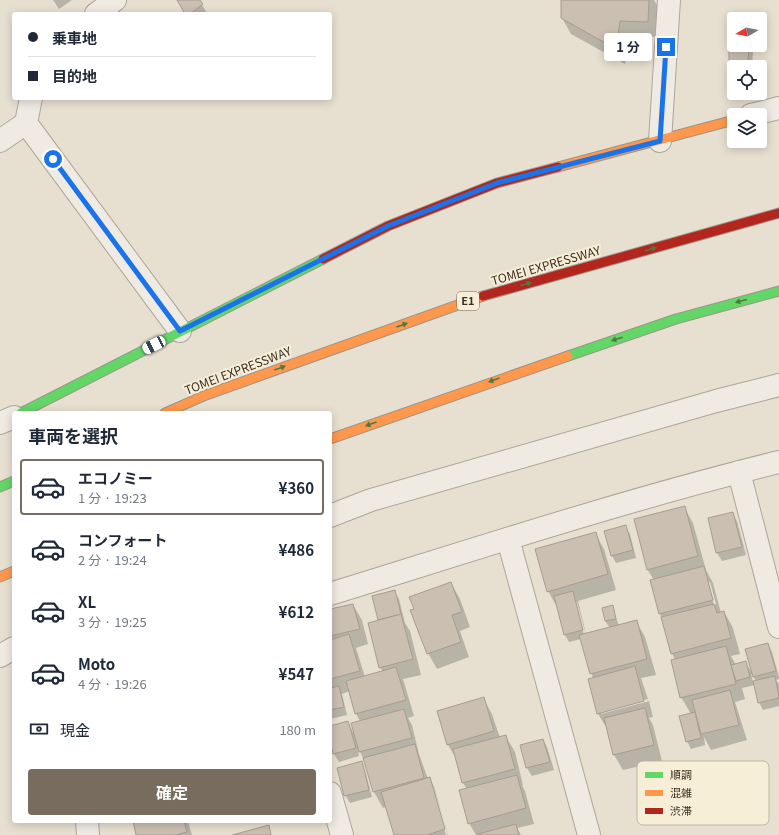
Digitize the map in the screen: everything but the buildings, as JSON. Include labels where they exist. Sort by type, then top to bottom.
[{"type":"main road","points":[[25,411],[388,226],[497,183],[727,122]]},
{"type":"main road","name":"TOMEI EXPRESSWAY","points":[[170,411],[206,395],[476,298],[779,213]]},
{"type":"main road","points":[[332,438],[516,373],[669,322],[779,291]]},
{"type":"main road","points":[[0,487],[12,482]]},
{"type":"main road","points":[[0,577],[12,572]]},
{"type":"street","points":[[99,12],[115,0]]},
{"type":"street","points":[[660,141],[669,0]]},
{"type":"street","points":[[0,141],[26,122],[31,100]]},
{"type":"street","points":[[767,111],[779,108]]},
{"type":"street","points":[[26,122],[180,331]]},
{"type":"street","points":[[332,515],[371,500],[779,384]]},
{"type":"street","points":[[0,423],[12,418]]},
{"type":"street","points":[[332,593],[508,538],[779,462]]},
{"type":"street","points":[[739,472],[779,627]]},
{"type":"street","points":[[508,538],[589,835]]},
{"type":"street","points":[[0,656],[12,649]]},
{"type":"street","points":[[332,800],[342,835]]},
{"type":"street","points":[[87,823],[88,835]]},
{"type":"traffic: fast","points":[[25,411],[323,259]]},
{"type":"traffic: fast","points":[[568,356],[676,319],[779,291]]},
{"type":"traffic: fast","points":[[0,487],[12,482]]},
{"type":"traffic: slow","points":[[558,167],[727,122]]},
{"type":"traffic: slow","points":[[170,411],[206,395],[483,296]]},
{"type":"traffic: slow","points":[[332,438],[568,356]]},
{"type":"traffic: slow","points":[[0,577],[12,572]]},
{"type":"traffic: jam","points":[[323,259],[388,226],[497,183],[558,167]]},
{"type":"traffic: jam","points":[[483,296],[779,213]]},
{"type":"route","points":[[53,159],[180,331],[388,226],[497,183],[660,141],[666,47]]}]
